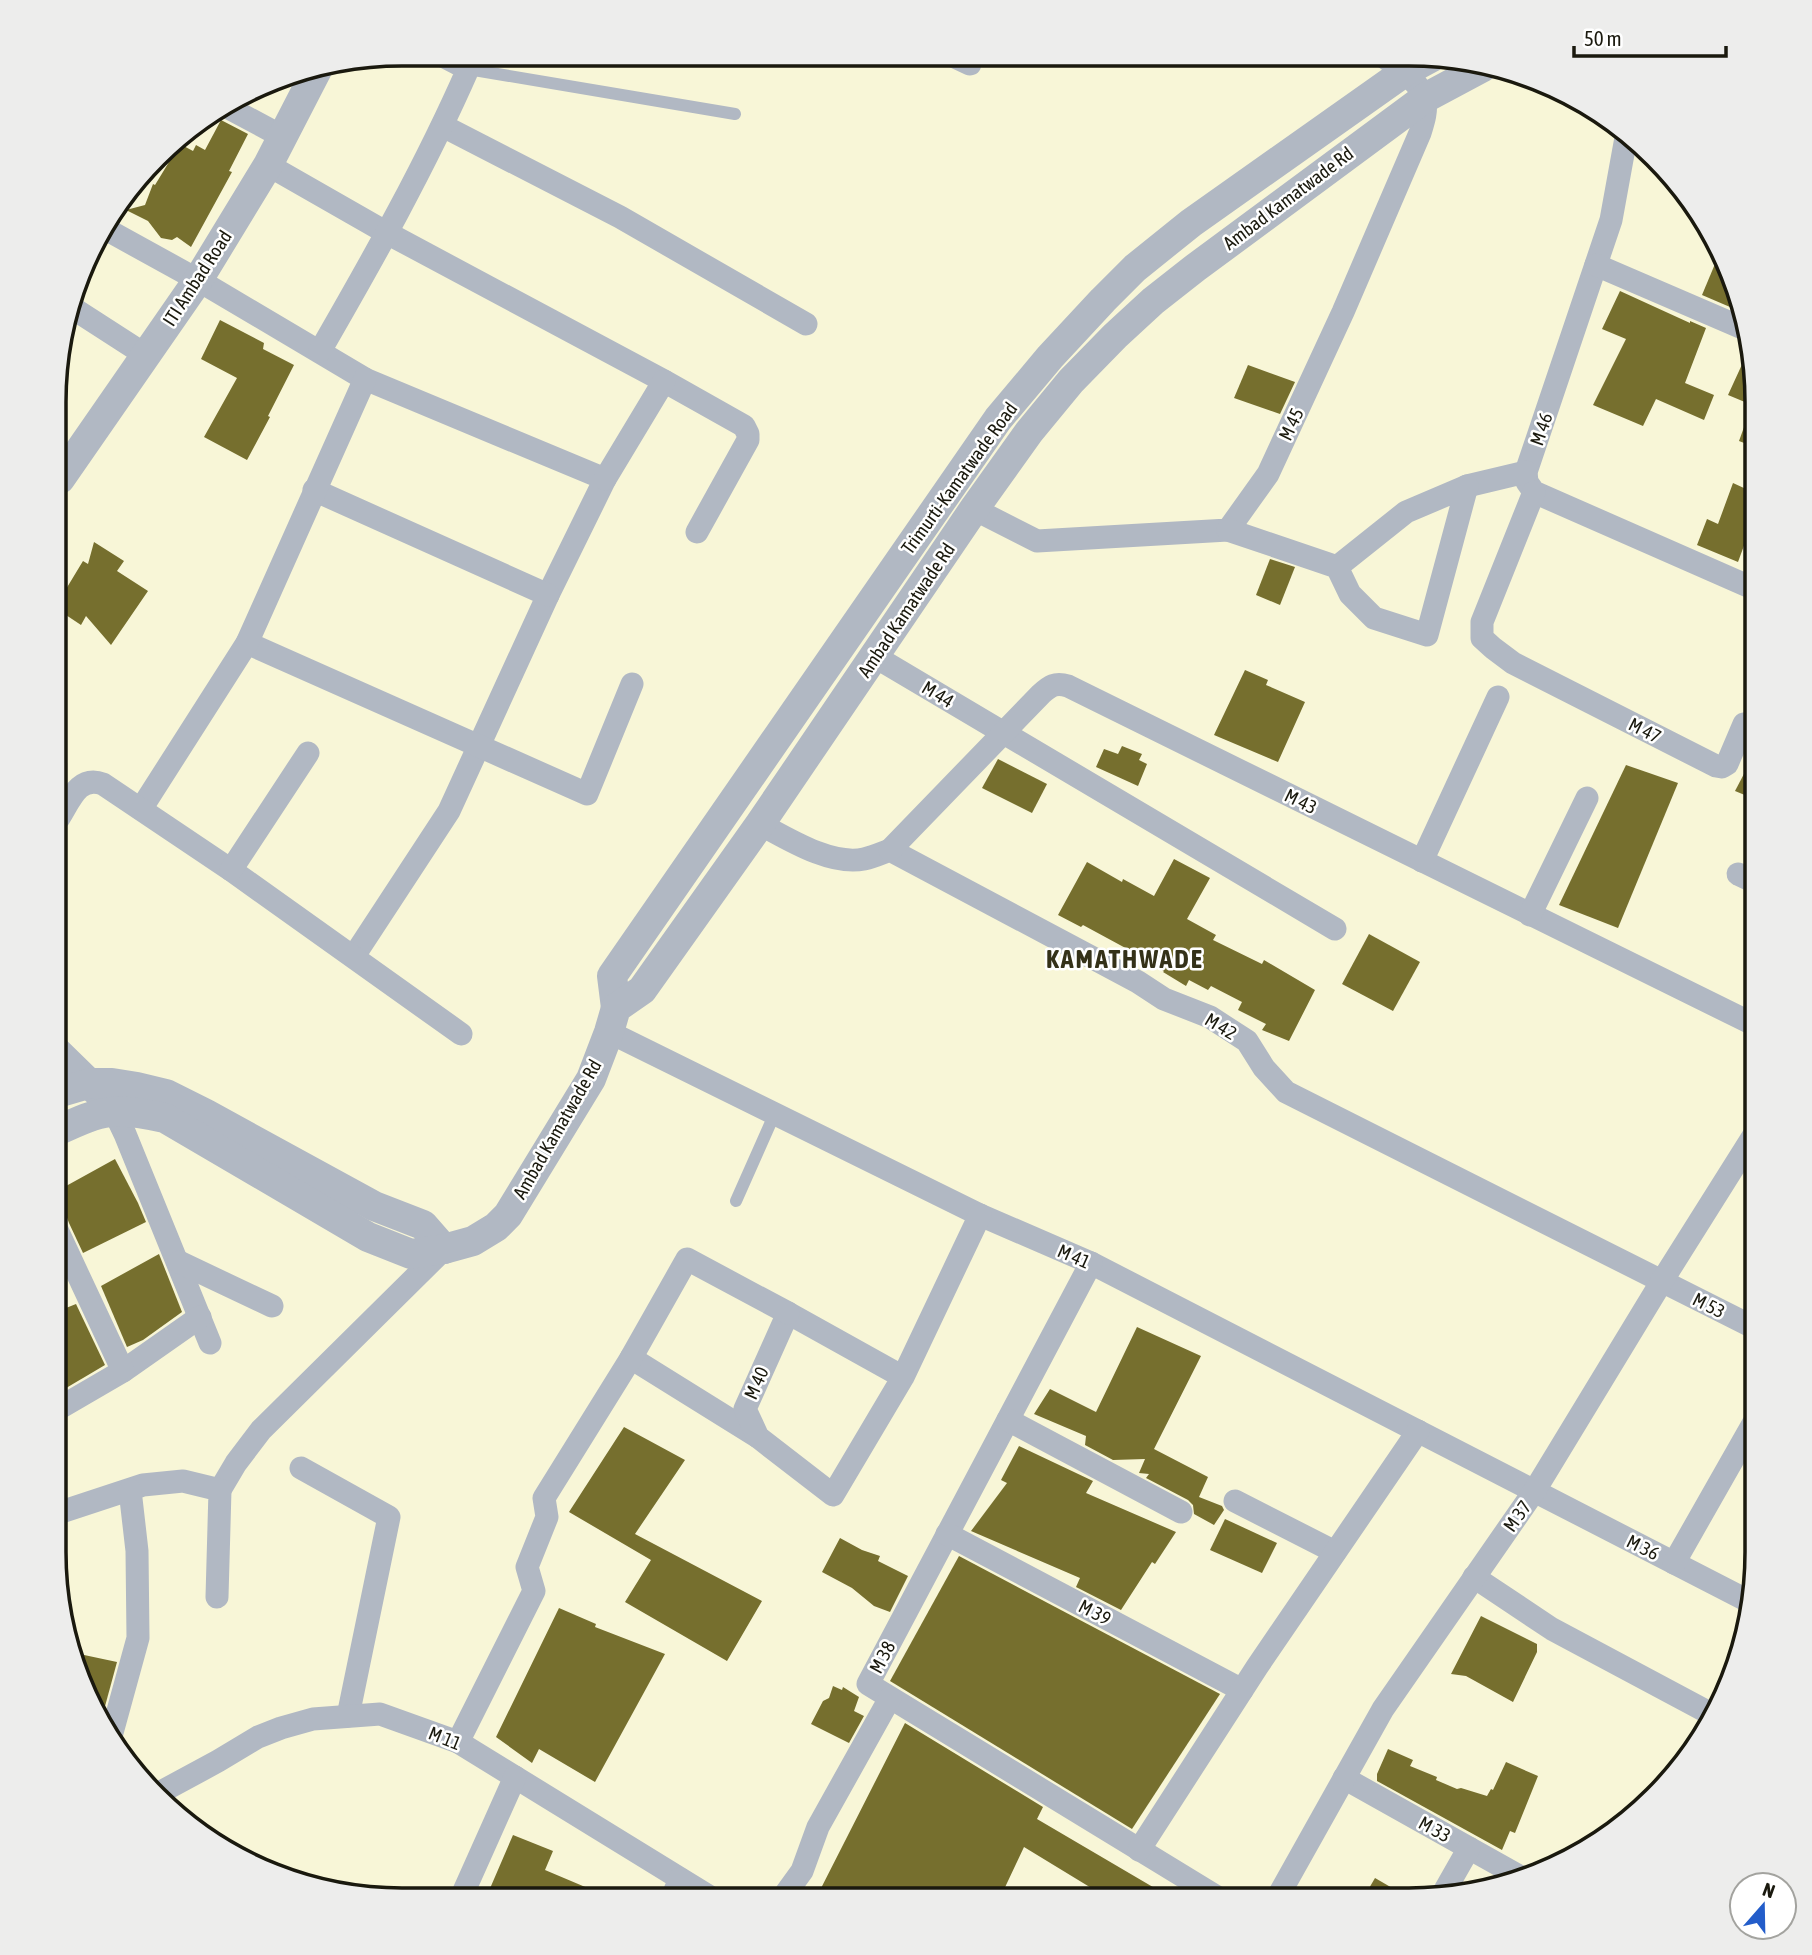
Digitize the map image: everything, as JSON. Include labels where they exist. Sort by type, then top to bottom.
[{"type":"street","points":[[320,351],[387,233],[443,126],[468,69],[462,66]]},
{"type":"street","name":"Trimurti-Kamatwade Road","points":[[612,1020],[612,976],[990,431],[1042,367],[1135,268],[1392,66]]},
{"type":"street","points":[[1397,66],[1425,98]]},
{"type":"street","name":"Ambad Kamatwade Rd","points":[[66,1090],[91,1083],[112,1083],[166,1094],[180,1114],[368,1237],[411,1254],[444,1249],[485,1236],[508,1215],[591,1079],[612,1020],[642,990],[760,824],[974,509],[1071,381],[1115,336],[1180,280],[1425,98],[1473,73]]},
{"type":"street","name":"ITI Ambad Road","points":[[66,471],[198,280],[268,165],[312,79]]},
{"type":"street","name":"M 45","points":[[1228,530],[1268,474],[1337,325],[1419,134],[1425,115],[1425,98]]},
{"type":"street","points":[[234,111],[283,136]]},
{"type":"street","points":[[443,126],[620,218],[806,324]]},
{"type":"street","name":"M 46","points":[[1513,663],[1482,638],[1482,622],[1530,482],[1611,220],[1625,145]]},
{"type":"street","points":[[268,165],[387,233],[744,426],[748,440],[697,533]]},
{"type":"street","points":[[112,233],[365,379],[606,480]]},
{"type":"street","points":[[1596,265],[1736,325]]},
{"type":"street","points":[[79,312],[147,356]]},
{"type":"street","points":[[141,809],[247,643],[365,379]]},
{"type":"street","points":[[354,956],[449,811],[548,595],[606,480],[664,381]]},
{"type":"street","points":[[1337,567],[1406,512],[1466,486],[1530,482],[1745,584]]},
{"type":"street","points":[[974,509],[1037,541],[1228,530],[1337,567],[1350,594],[1374,618],[1427,635],[1466,486]]},
{"type":"street","points":[[314,490],[548,595]]},
{"type":"street","points":[[247,643],[587,794],[632,684]]},
{"type":"street","name":"M 44","points":[[874,656],[1335,929]]},
{"type":"street","name":"M 47","points":[[1513,663],[1722,767],[1727,764],[1745,724]]},
{"type":"street","name":"M 43","points":[[890,850],[1049,686],[1058,683],[1745,1020]]},
{"type":"street","points":[[1422,861],[1498,697]]},
{"type":"street","points":[[231,870],[308,752]]},
{"type":"street","points":[[66,808],[86,782],[103,784],[231,870],[461,1034]]},
{"type":"street","points":[[1531,915],[1587,798]]},
{"type":"street","points":[[760,824],[804,848],[836,858],[861,860],[890,850]]},
{"type":"street","name":"M 42","points":[[890,850],[1138,982],[1164,999],[1210,1017],[1247,1041],[1264,1068],[1286,1092],[1662,1281]]},
{"type":"street","name":"M 41","points":[[612,1020],[775,1113],[980,1215],[1091,1263],[1535,1490]]},
{"type":"street","points":[[66,1060],[91,1083],[114,1111],[210,1343]]},
{"type":"street","name":"Ambad Kamatwade Rd","points":[[66,1128],[89,1116],[114,1111],[133,1111],[165,1118],[180,1114]]},
{"type":"street","name":"M 37","points":[[1283,1888],[1382,1709],[1535,1490],[1662,1281],[1745,1156]]},
{"type":"street","points":[[631,1358],[758,1437],[833,1495],[904,1377],[980,1215]]},
{"type":"street","points":[[66,1249],[123,1371]]},
{"type":"street","points":[[217,1597],[220,1490],[236,1463],[261,1430],[444,1249]]},
{"type":"street","points":[[458,1742],[534,1591],[527,1567],[547,1517],[544,1498],[631,1358],[687,1259],[904,1377]]},
{"type":"street","points":[[178,1262],[272,1306]]},
{"type":"street","name":"M 38","points":[[1091,1263],[867,1684],[1202,1888]]},
{"type":"street","name":"M 53","points":[[1662,1281],[1745,1323]]},
{"type":"street","name":"M 40","points":[[758,1437],[745,1409],[788,1313]]},
{"type":"street","points":[[66,1404],[123,1371],[200,1317]]},
{"type":"street","points":[[1007,1420],[1181,1512]]},
{"type":"street","points":[[1139,1850],[1242,1690],[1418,1431]]},
{"type":"street","points":[[1674,1563],[1745,1438]]},
{"type":"street","points":[[301,1468],[389,1517],[348,1716]]},
{"type":"street","points":[[66,1510],[143,1485],[183,1481],[220,1490]]},
{"type":"street","points":[[114,1725],[138,1638],[137,1551],[130,1490]]},
{"type":"street","name":"M 36","points":[[1535,1490],[1743,1598]]},
{"type":"street","points":[[1235,1501],[1335,1552]]},
{"type":"street","name":"M 39","points":[[947,1534],[1242,1690]]},
{"type":"street","points":[[1474,1577],[1552,1629],[1706,1711]]},
{"type":"street","points":[[790,1888],[802,1871],[818,1827],[890,1698]]},
{"type":"street","name":"M 11","points":[[164,1789],[270,1732],[313,1718],[380,1714],[458,1742],[695,1888]]},
{"type":"street","points":[[465,1888],[515,1777]]},
{"type":"street","name":"M 33","points":[[1345,1778],[1513,1872]]},
{"type":"street","points":[[1447,1887],[1469,1848]]},
{"type":"street","points":[[676,1888],[680,1879]]},
{"type":"lane","points":[[468,69],[735,114]]},
{"type":"lane","points":[[736,1201],[775,1113]]},
{"type":"building","points":[[221,120],[248,134],[229,171],[232,172],[191,247],[177,237],[172,240],[161,238],[148,221],[127,210],[145,205],[153,184],[155,185],[170,160],[185,147],[193,151],[196,145],[205,150]]},
{"type":"building","points":[[1715,263],[1732,308],[1702,295]]},
{"type":"building","points":[[1620,291],[1706,328],[1685,383],[1714,395],[1704,420],[1656,399],[1643,426],[1593,405],[1626,339],[1602,329]]},
{"type":"building","points":[[220,320],[264,343],[263,349],[294,365],[247,460],[204,437],[237,378],[201,359]]},
{"type":"building","points":[[1743,362],[1745,402],[1728,395]]},
{"type":"building","points":[[1248,365],[1295,382],[1280,414],[1234,398]]},
{"type":"building","points":[[1745,424],[1745,443],[1739,441]]},
{"type":"building","points":[[1733,483],[1745,488],[1745,543],[1738,562],[1697,545],[1707,519],[1718,524]]},
{"type":"building","points":[[94,542],[124,561],[117,571],[148,591],[111,645],[86,616],[81,625],[66,615],[66,589],[83,561],[88,564]]},
{"type":"building","points":[[1270,559],[1295,567],[1280,605],[1256,595]]},
{"type":"building","points":[[1245,670],[1268,680],[1266,685],[1305,702],[1278,762],[1214,735]]},
{"type":"building","points":[[1122,746],[1142,754],[1139,760],[1147,764],[1138,786],[1096,767],[1104,749],[1118,754]]},
{"type":"building","points":[[998,759],[1047,784],[1032,813],[982,788]]},
{"type":"building","points":[[1626,765],[1678,783],[1618,928],[1559,905]]},
{"type":"building","points":[[1745,772],[1745,795],[1735,791]]},
{"type":"building","points":[[1174,859],[1210,878],[1187,919],[1216,935],[1213,940],[1262,964],[1264,960],[1315,990],[1289,1041],[1262,1030],[1266,1024],[1238,1010],[1242,1002],[1211,986],[1208,990],[1189,980],[1186,986],[1164,971],[1129,955],[1131,951],[1058,915],[1087,862],[1154,896]]},
{"type":"building","points":[[1369,934],[1420,962],[1393,1011],[1342,984]]},
{"type":"building","points":[[115,1159],[146,1222],[83,1253],[66,1215],[66,1186]]},
{"type":"building","points":[[159,1254],[182,1312],[143,1340],[127,1347],[101,1286]]},
{"type":"building","points":[[76,1304],[105,1365],[66,1388],[66,1308]]},
{"type":"building","points":[[1137,1327],[1201,1356],[1154,1449],[1208,1477],[1199,1497],[1222,1506],[1224,1510],[1214,1525],[1194,1514],[1193,1505],[1188,1500],[1146,1478],[1149,1474],[1139,1473],[1145,1459],[1113,1460],[1085,1445],[1086,1436],[1034,1414],[1050,1389],[1096,1412]]},
{"type":"building","points":[[624,1427],[685,1460],[635,1534],[762,1601],[727,1661],[625,1602],[651,1560],[569,1512]]},
{"type":"building","points":[[1019,1446],[1093,1481],[1086,1493],[1176,1532],[1155,1564],[1152,1562],[1121,1610],[1076,1587],[1080,1578],[971,1531],[1007,1483],[1001,1480]]},
{"type":"building","points":[[1225,1519],[1277,1543],[1262,1573],[1210,1550]]},
{"type":"building","points":[[840,1538],[880,1556],[878,1561],[908,1576],[890,1612],[874,1606],[852,1588],[822,1572]]},
{"type":"building","points":[[959,1556],[1220,1694],[1132,1829],[890,1681]]},
{"type":"building","points":[[559,1608],[596,1624],[595,1627],[665,1654],[595,1782],[539,1749],[532,1763],[496,1737]]},
{"type":"building","points":[[1481,1616],[1537,1644],[1537,1652],[1513,1702],[1466,1676],[1451,1674]]},
{"type":"building","points":[[82,1655],[117,1662],[105,1708]]},
{"type":"building","points":[[833,1686],[842,1690],[843,1687],[859,1697],[854,1711],[864,1716],[849,1743],[811,1724],[823,1701],[829,1698]]},
{"type":"building","points":[[905,1723],[1043,1807],[1037,1819],[1155,1888],[1091,1888],[1024,1847],[1005,1888],[821,1888]]},
{"type":"building","points":[[1388,1749],[1413,1760],[1410,1766],[1437,1777],[1436,1780],[1457,1789],[1487,1796],[1491,1789],[1493,1790],[1506,1762],[1538,1776],[1515,1833],[1510,1831],[1502,1850],[1377,1781],[1377,1774]]},
{"type":"building","points":[[513,1835],[553,1851],[545,1870],[588,1888],[490,1888]]},
{"type":"building","points":[[1375,1878],[1392,1888],[1369,1888]]},
{"type":"district","name":"KAMATHWADE","points":[[1125,959]]}]
